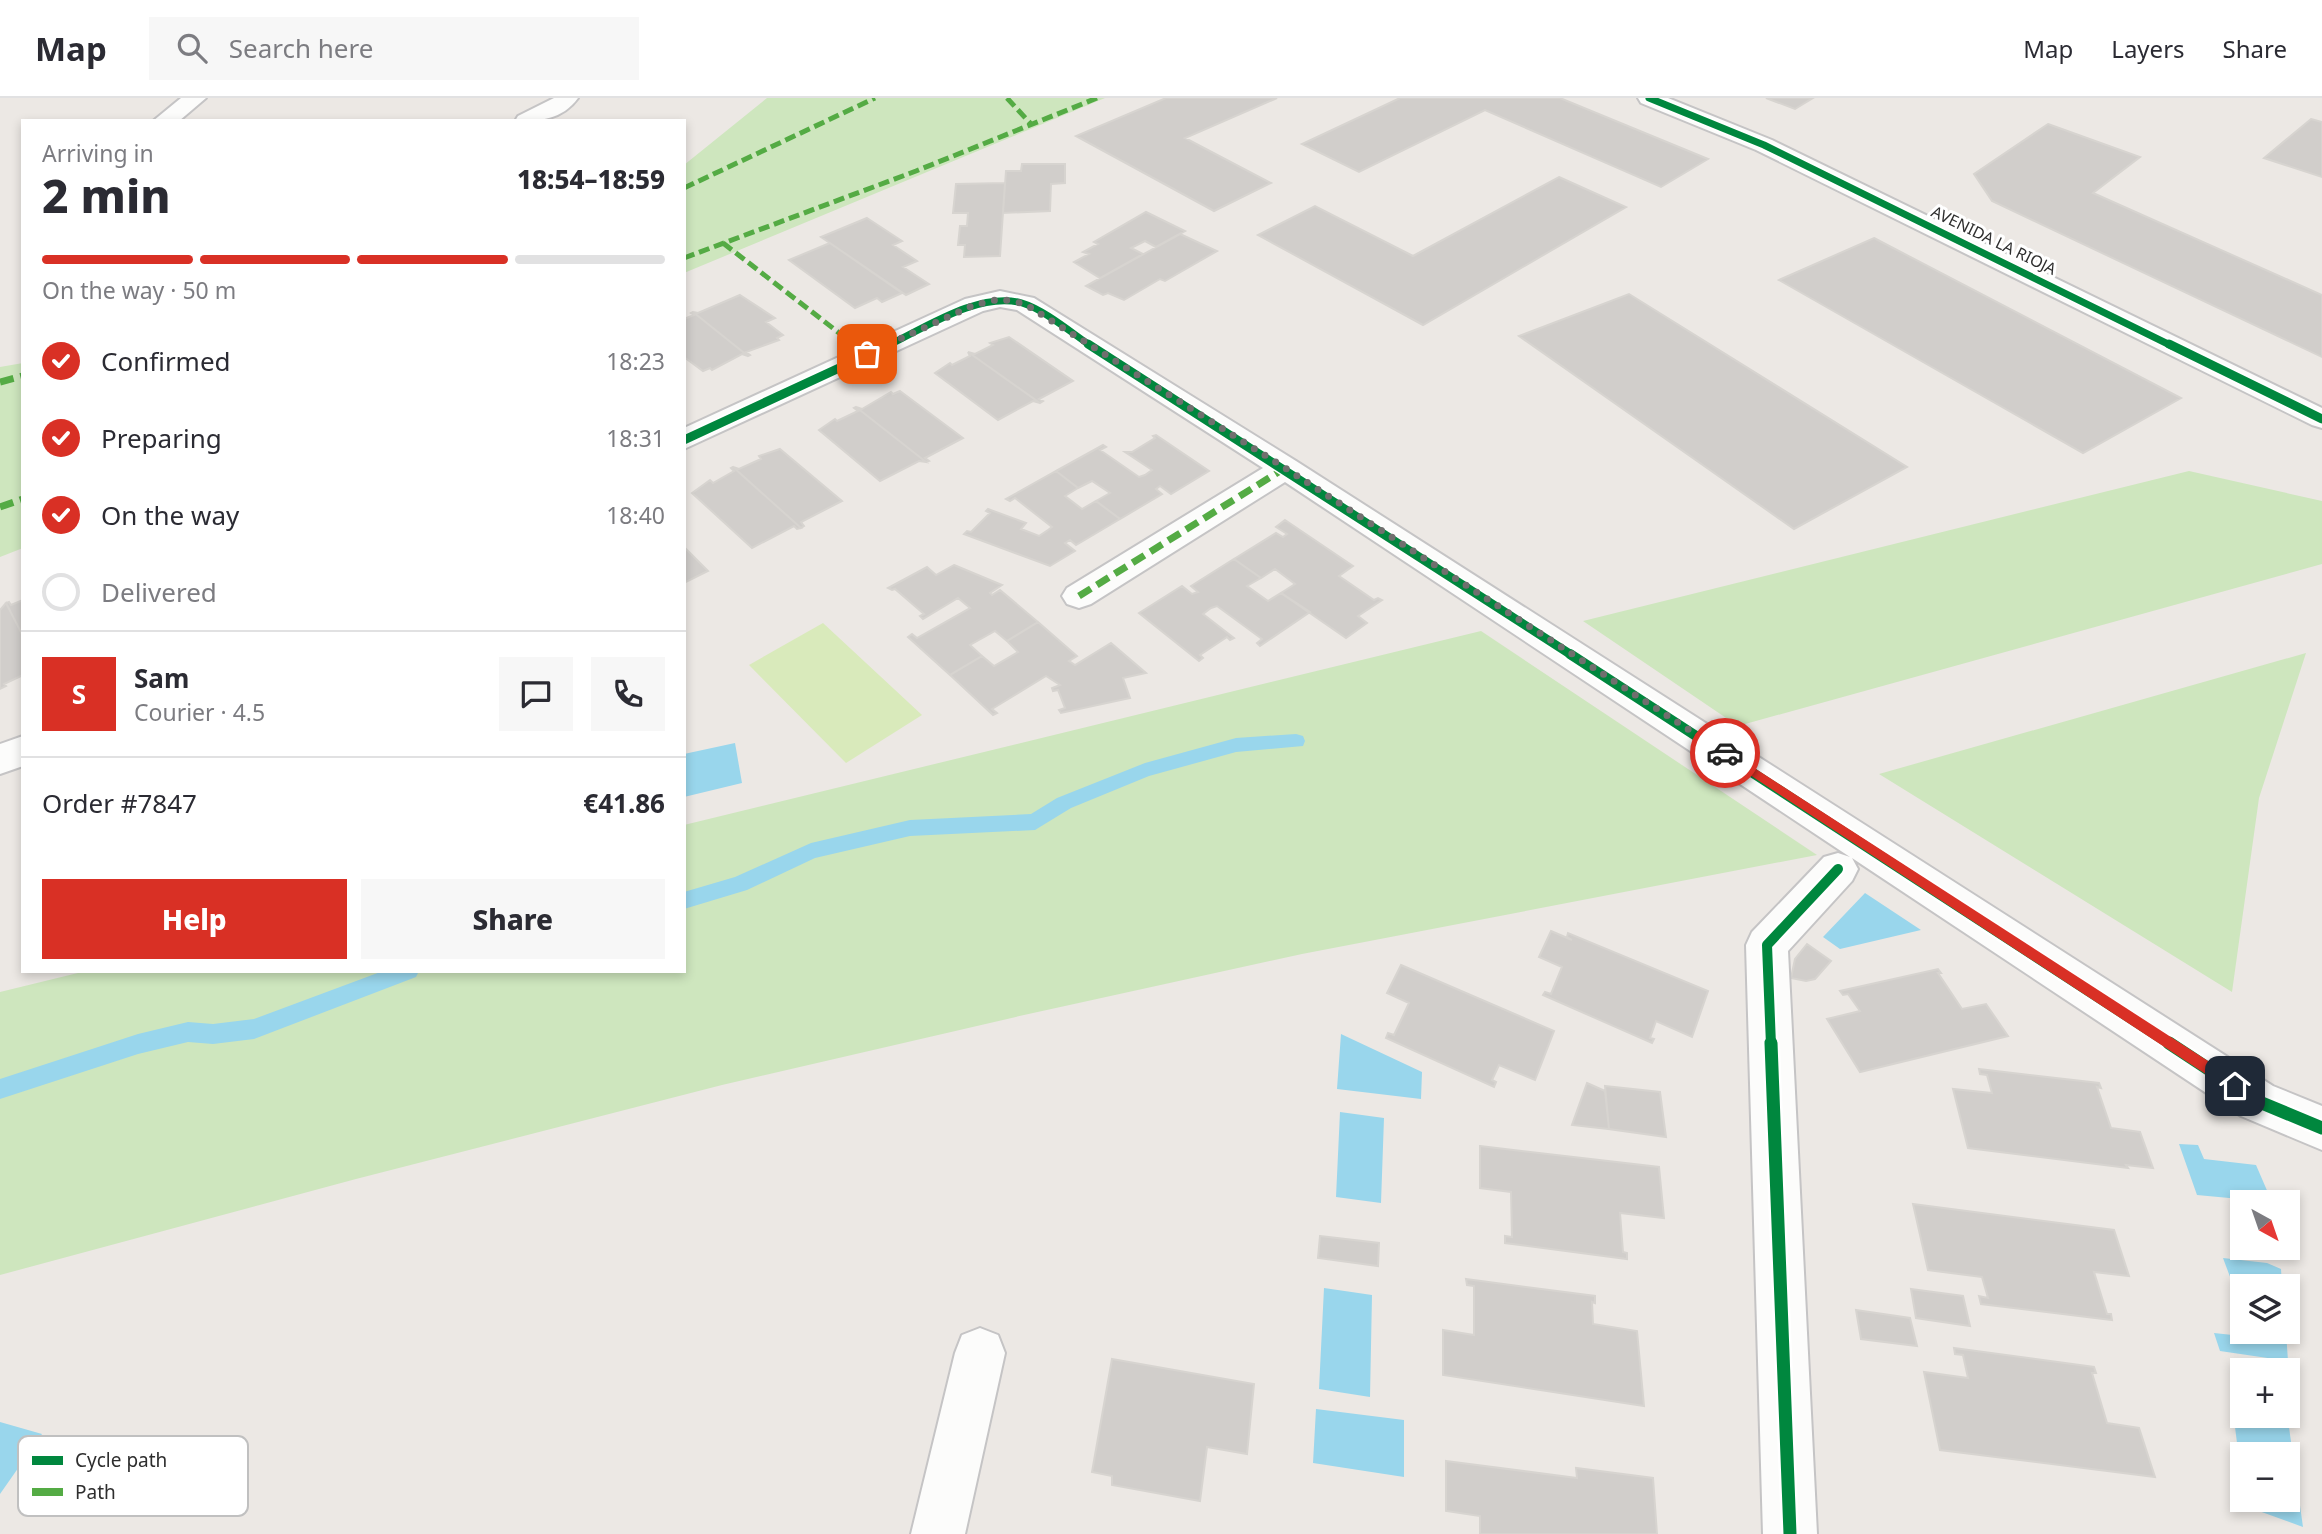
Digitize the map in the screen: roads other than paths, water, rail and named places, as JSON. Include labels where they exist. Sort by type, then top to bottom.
[{"type":"street","points":[[167,119],[195,98]]},
{"type":"street","points":[[530,119],[555,108],[567,98]]},
{"type":"street","name":"AVENIDA LA RIOJA","points":[[1649,98],[1764,145],[2322,419]]},
{"type":"street","points":[[686,439],[974,305],[1000,299],[1025,304],[1285,468],[2258,1101],[2322,1128]]},
{"type":"street","points":[[1079,596],[1285,468]]},
{"type":"street","points":[[0,760],[21,751]]},
{"type":"street","points":[[1790,1534],[1767,945],[1838,869]]},
{"type":"street","points":[[938,1534],[980,1353]]},
{"type":"water","points":[[735,743],[742,783],[686,797],[686,754]]},
{"type":"water","points":[[1865,893],[1921,930],[1840,949],[1823,937]]},
{"type":"water","points":[[1341,1034],[1422,1072],[1421,1099],[1337,1089]]},
{"type":"water","points":[[1340,1112],[1384,1118],[1381,1203],[1336,1197]]},
{"type":"water","points":[[2179,1144],[2198,1145],[2204,1159],[2256,1165],[2267,1190],[2230,1190],[2230,1198],[2197,1195]]},
{"type":"water","points":[[2223,1258],[2267,1263],[2281,1269],[2281,1274],[2230,1274],[2230,1277]]},
{"type":"water","points":[[1324,1288],[1372,1295],[1370,1397],[1319,1389]]},
{"type":"water","points":[[2214,1333],[2230,1335],[2230,1344],[2287,1344],[2288,1358],[2220,1351]]},
{"type":"water","points":[[1316,1409],[1404,1420],[1404,1477],[1313,1463]]},
{"type":"water","points":[[0,1422],[42,1434],[18,1436],[18,1468],[0,1494]]},
{"type":"water","points":[[2235,1428],[2289,1428],[2291,1442],[2237,1442]]},
{"type":"water","points":[[2300,1506],[2303,1527],[2262,1512],[2300,1512]]},
{"type":"waterway","points":[[686,900],[740,884],[811,851],[910,828],[1035,822],[1064,803],[1145,770],[1236,745],[1296,741]]},
{"type":"waterway","points":[[0,1089],[138,1044],[188,1032],[213,1034],[254,1029],[404,973]]}]
